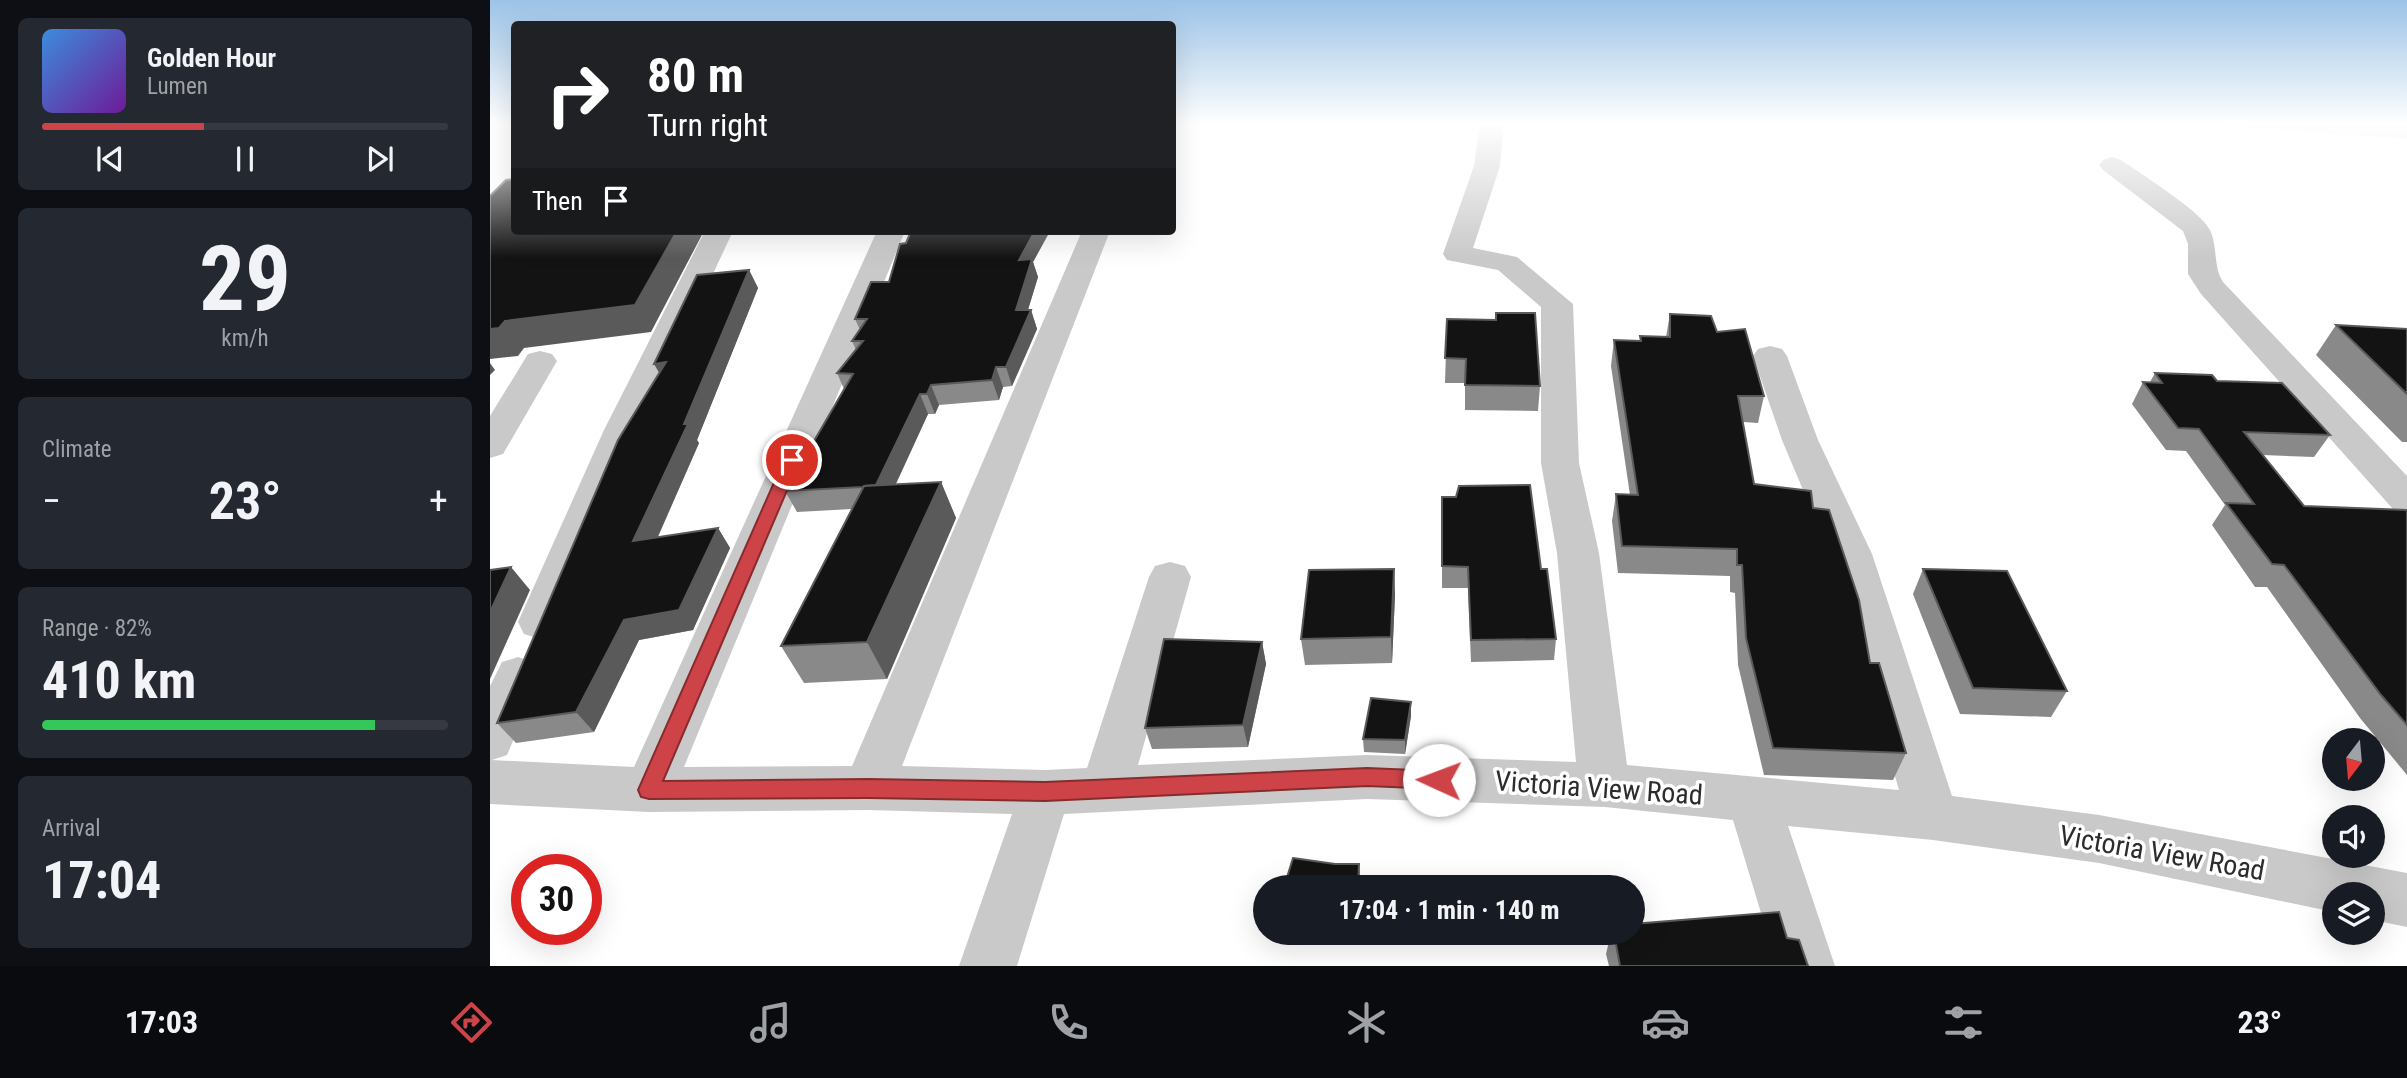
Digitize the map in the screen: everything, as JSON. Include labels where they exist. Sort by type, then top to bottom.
[{"type":"street","points":[[1486,168],[1457,254],[1507,263],[1557,304],[1560,463],[1577,553],[1595,722],[1605,785]]},
{"type":"street","points":[[2116,168],[2195,227],[2202,244],[2203,274],[2212,288],[2407,500]]},
{"type":"street","points":[[490,740],[622,430],[717,235]]},
{"type":"street","points":[[649,790],[889,235]]},
{"type":"street","points":[[868,788],[1094,235]]},
{"type":"street","points":[[1770,356],[1800,440],[1851,554],[1933,817]]},
{"type":"street","points":[[490,446],[540,361]]},
{"type":"street","points":[[1106,788],[1170,576]]},
{"type":"street","name":"Victoria View Road","points":[[490,782],[649,790],[868,788],[1045,792],[1367,777],[1605,785],[1933,817],[2099,839],[2407,900]]},
{"type":"street","points":[[988,966],[1045,792]]},
{"type":"street","points":[[1753,799],[1807,966]]},
{"type":"building","points":[[511,179],[511,235],[675,235],[635,305],[505,321],[499,328],[490,329],[490,196],[506,180]]},
{"type":"building","points":[[909,235],[1033,235],[1019,260],[1032,259],[1016,310],[1031,310],[1006,367],[996,367],[992,380],[931,385],[927,394],[920,394],[876,485],[785,491],[853,374],[837,373],[863,341],[852,341],[867,319],[855,319],[871,282],[889,282],[900,244],[906,243]]},
{"type":"building","points":[[749,270],[684,424],[688,424],[633,541],[718,528],[679,610],[624,620],[576,712],[497,723],[618,440],[666,362],[654,364],[697,275]]},
{"type":"building","points":[[1496,313],[1535,313],[1540,386],[1465,385],[1466,359],[1445,358],[1447,319],[1496,320]]},
{"type":"building","points":[[1670,314],[1711,316],[1717,332],[1745,329],[1764,396],[1738,396],[1754,484],[1811,491],[1813,508],[1829,510],[1859,600],[1870,663],[1879,663],[1906,753],[1773,748],[1746,638],[1742,565],[1737,565],[1737,549],[1622,546],[1616,494],[1638,495],[1614,340],[1641,341],[1640,336],[1670,337]]},
{"type":"building","points":[[2336,325],[2407,329],[2407,394]]},
{"type":"building","points":[[2155,373],[2212,375],[2217,381],[2282,383],[2330,435],[2244,432],[2304,506],[2407,510],[2407,725],[2381,695],[2284,565],[2272,564],[2226,503],[2254,504],[2199,429],[2178,428],[2143,382],[2162,383]]},
{"type":"building","points":[[941,482],[867,642],[781,646],[864,486]]},
{"type":"building","points":[[1530,485],[1541,569],[1547,569],[1556,639],[1471,640],[1468,567],[1442,566],[1442,497],[1456,497],[1459,486]]},
{"type":"building","points":[[511,567],[490,612],[490,570]]},
{"type":"building","points":[[1394,569],[1391,637],[1301,639],[1309,570]]},
{"type":"building","points":[[1923,569],[2007,571],[2067,691],[1973,688]]},
{"type":"building","points":[[1164,639],[1262,642],[1243,725],[1145,728]]},
{"type":"building","points":[[1371,698],[1411,702],[1405,740],[1363,739]]},
{"type":"building","points":[[1293,858],[1335,864],[1359,864],[1359,875],[1288,875]]},
{"type":"building","points":[[1779,912],[1787,938],[1799,940],[1808,966],[1620,966],[1616,945],[1645,945],[1645,923]]},
{"type":"route","points":[[792,460],[649,790],[868,788],[1045,792],[1367,777],[1439,780]]}]
